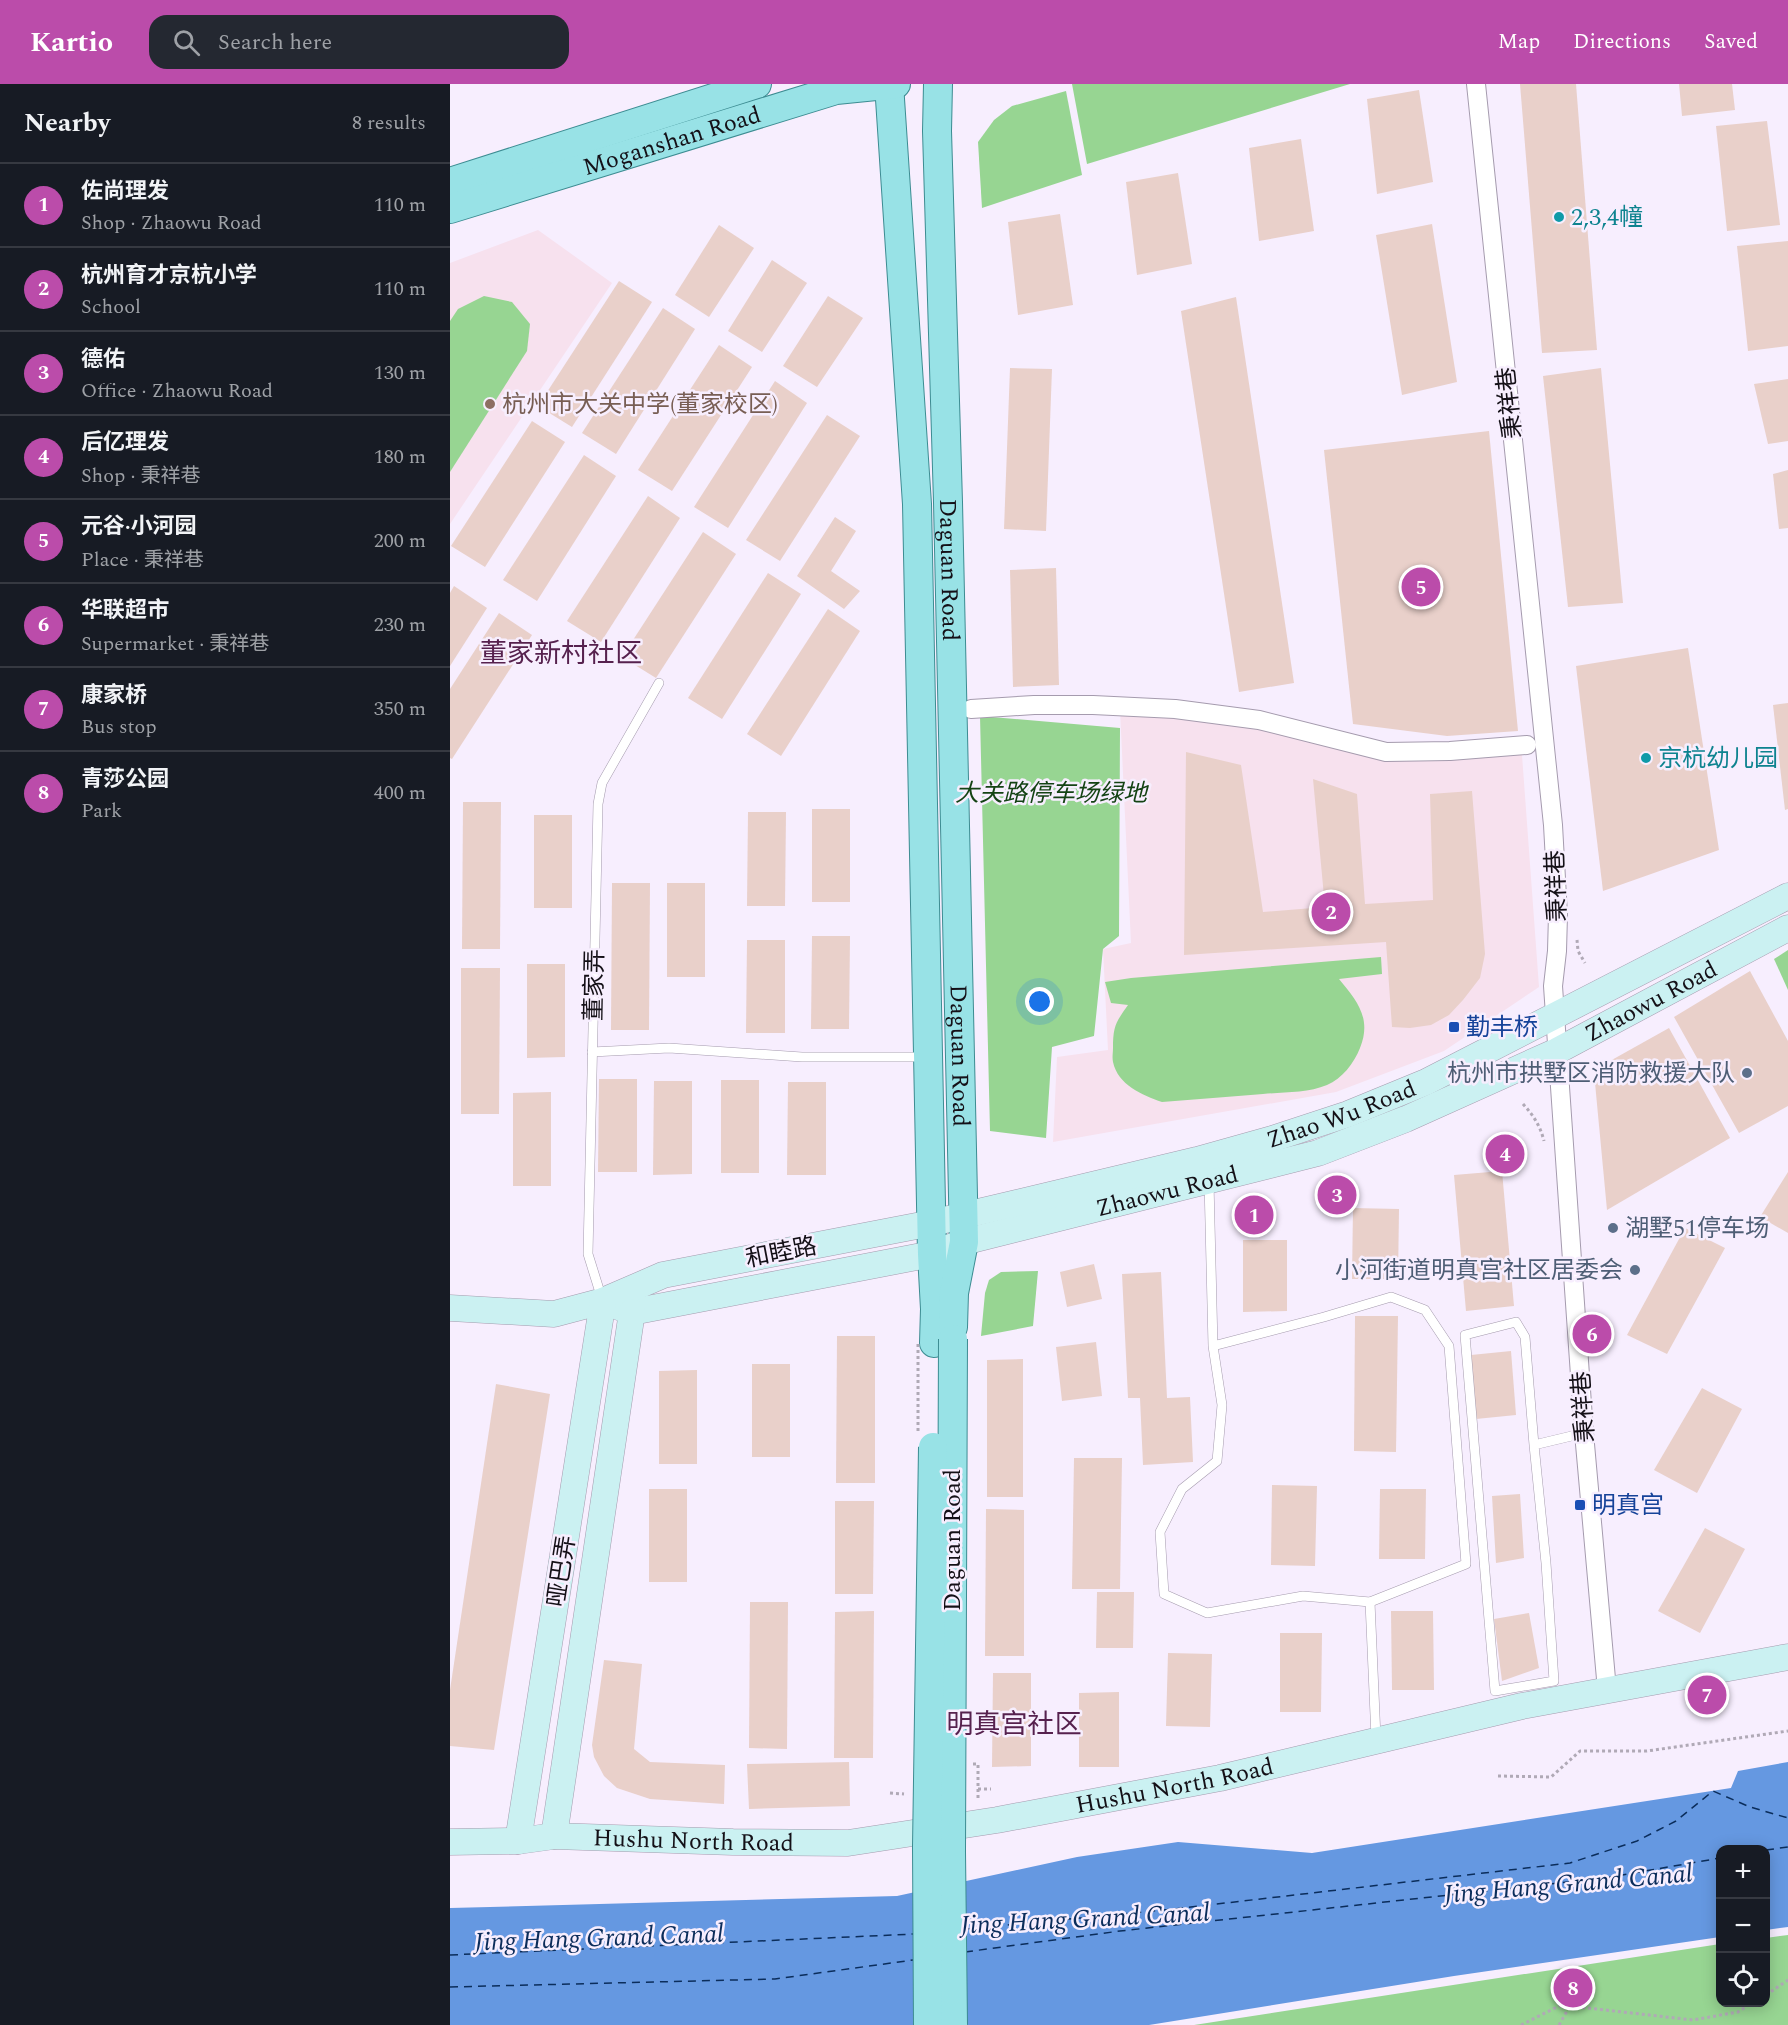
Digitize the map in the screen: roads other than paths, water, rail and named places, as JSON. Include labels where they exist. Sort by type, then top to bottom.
[{"type":"main road","name":"Moganshan Road","points":[[450,182],[757,84]]},
{"type":"main road","name":"Moganshan Road","points":[[450,209],[836,90],[892,84]]},
{"type":"main road","name":"Daguan Road","points":[[892,84],[917,504],[932,1254],[935,1309],[943,1341],[953,2025]]},
{"type":"main road","name":"Daguan Road","points":[[928,2025],[927,1847],[943,1341],[954,1293],[964,1228],[949,537],[937,131],[938,84]]},
{"type":"main road","name":"Zhao Wu Road","points":[[964,1228],[1272,1139],[1348,1114],[1426,1082],[1788,896]]},
{"type":"main road","name":"Zhaowu Road","points":[[964,1228],[1209,1180],[1318,1153],[1406,1119],[1557,1050],[1788,928]]},
{"type":"main road","name":"和睦路","points":[[450,1308],[554,1314],[603,1301],[663,1275],[932,1223],[964,1228]]},
{"type":"main road","name":"和睦路","points":[[632,1312],[932,1254],[964,1228]]},
{"type":"main road","points":[[603,1301],[632,1312]]},
{"type":"main road","name":"哑巴弄","points":[[520,1834],[603,1301]]},
{"type":"main road","name":"哑巴弄","points":[[554,1836],[632,1312]]},
{"type":"main road","name":"Hushu North Road","points":[[450,1828],[554,1836],[848,1843],[998,1820],[1220,1778],[1522,1706],[1788,1657]]},
{"type":"main road","name":"Hushu North Road","points":[[450,1842],[520,1834]]},
{"type":"street","name":"秉祥巷","points":[[1476,84],[1553,825],[1558,915],[1553,986],[1584,1432],[1607,1690]]},
{"type":"street","points":[[971,709],[1093,705],[1174,709],[1258,720],[1386,752],[1450,751],[1527,745]]},
{"type":"lane","name":"董家弄","points":[[603,1301],[588,1254],[598,804],[602,783],[659,683]]},
{"type":"lane","points":[[592,1052],[669,1048],[802,1057],[928,1057]]},
{"type":"lane","points":[[1209,1180],[1213,1346],[1222,1405],[1217,1461],[1182,1490],[1160,1532],[1164,1594],[1207,1613],[1303,1596],[1370,1602],[1466,1564],[1449,1346],[1425,1310],[1391,1297],[1213,1346]]},
{"type":"lane","points":[[1516,1322],[1525,1337],[1534,1445],[1546,1563],[1554,1681],[1495,1691],[1465,1335],[1516,1322]]},
{"type":"lane","points":[[1534,1445],[1584,1432]]},
{"type":"lane","points":[[1370,1602],[1376,1741]]},
{"type":"water","name":"Jing Hang Grand Canal","points":[[1788,1762],[1788,1927],[1770,1929],[1770,1845],[1716,1845],[1716,1938],[1454,1976],[1149,2025],[450,2025],[450,1908],[897,1896],[1077,1857],[1178,1842],[1312,1853],[1731,1788],[1738,1771]]},
{"type":"place","name":"2,3,4幢","points":[[1559,217]]},
{"type":"place","name":"杭州市大关中学(董家校区)","points":[[490,404]]},
{"type":"place","name":"元谷·小河园","points":[[1421,587]]},
{"type":"place","name":"京杭幼儿园","points":[[1646,758]]},
{"type":"place","name":"杭州育才京杭小学","points":[[1331,912]]},
{"type":"place","name":"勤丰桥","points":[[1454,1027]]},
{"type":"place","name":"杭州市拱墅区消防救援大队","points":[[1747,1073]]},
{"type":"place","name":"后亿理发","points":[[1505,1154]]},
{"type":"place","name":"德佑","points":[[1337,1195]]},
{"type":"place","name":"佐尚理发","points":[[1254,1215]]},
{"type":"place","name":"湖墅51停车场","points":[[1613,1228]]},
{"type":"place","name":"小河街道明真宫社区居委会","points":[[1635,1270]]},
{"type":"place","name":"华联超市","points":[[1592,1334]]},
{"type":"place","name":"明真宫","points":[[1580,1505]]},
{"type":"place","name":"康家桥","points":[[1707,1695]]},
{"type":"place","name":"青莎公园","points":[[1573,1988]]},
{"type":"district","name":"董家新村社区","points":[[561,653]]},
{"type":"district","name":"明真宫社区","points":[[1014,1724]]},
{"type":"park label","name":"大关路停车场绿地","points":[[1051,793]]}]
